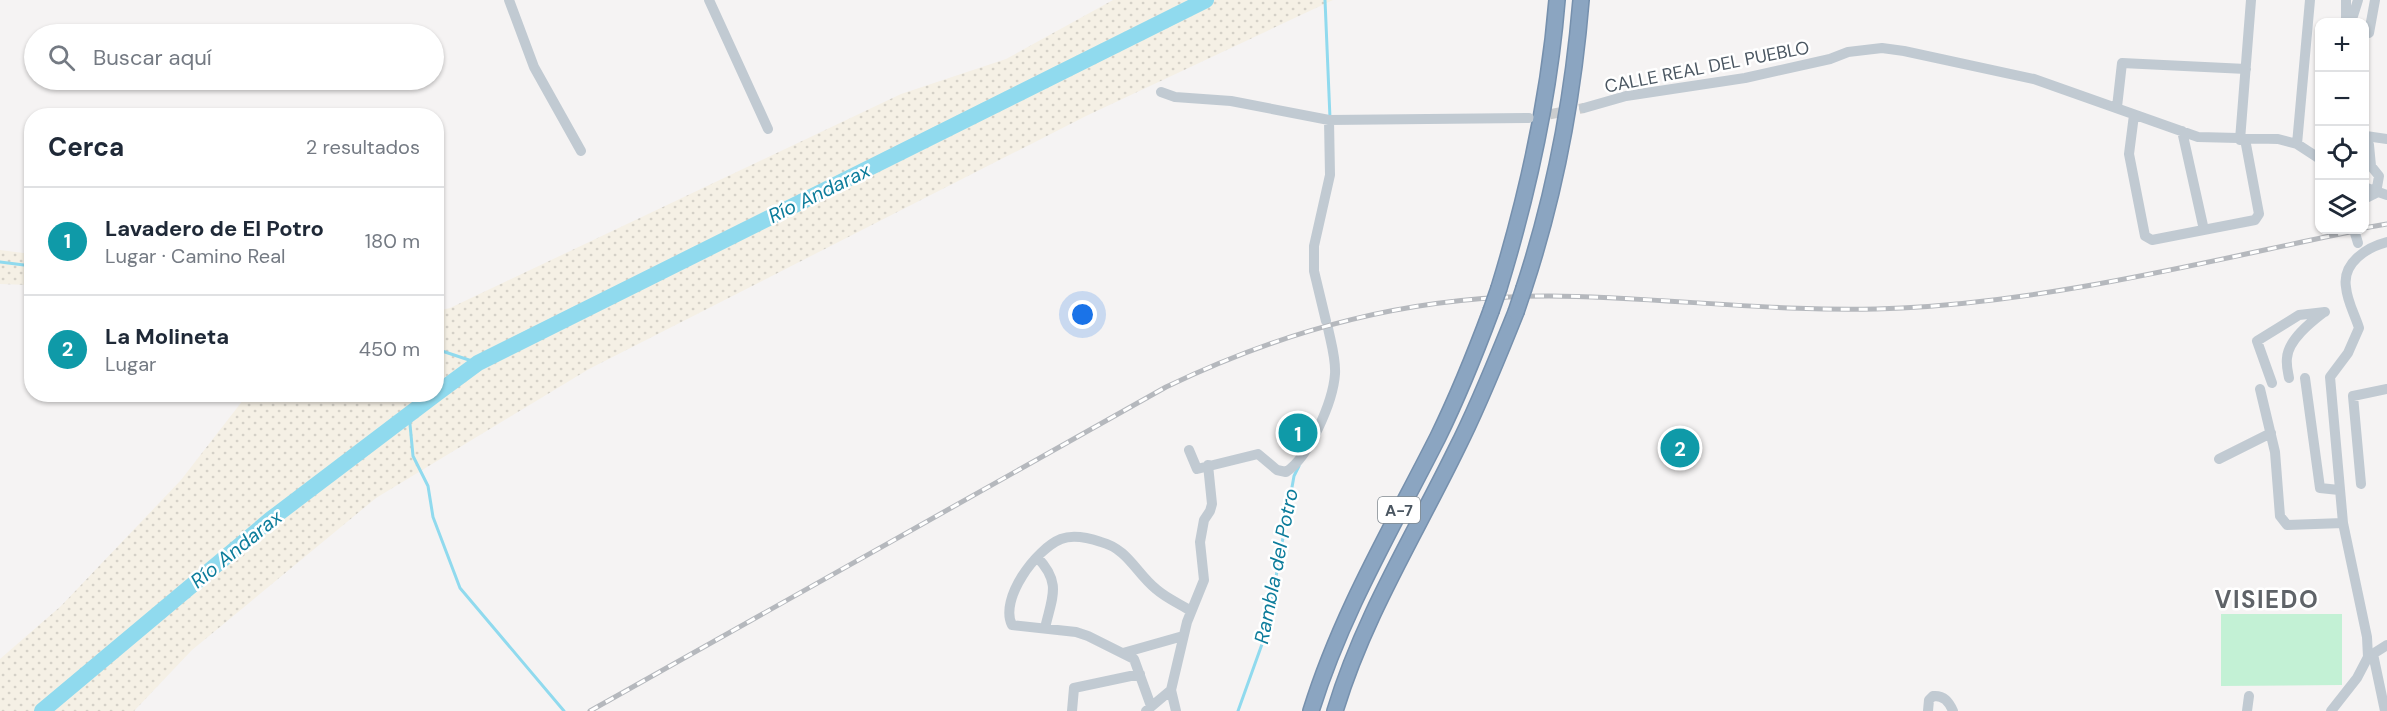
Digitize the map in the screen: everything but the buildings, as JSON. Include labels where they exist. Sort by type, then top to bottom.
[{"type":"highway","name":"A-7","points":[[1311,711],[1330,653],[1349,608],[1438,437],[1470,365],[1499,288],[1522,211],[1540,129],[1548,84],[1557,0]]},
{"type":"highway","name":"A-7","points":[[1335,711],[1343,685],[1375,610],[1461,441],[1516,312],[1543,227],[1564,134],[1578,43],[1581,0]]},
{"type":"highway","points":[[1343,685],[1343,711]]},
{"type":"street","points":[[508,0],[534,67],[581,151]]},
{"type":"street","points":[[709,0],[768,129]]},
{"type":"street","points":[[2134,115],[2128,154],[2145,236],[2152,240],[2255,220],[2259,214],[2243,139],[2252,0]]},
{"type":"street","points":[[2297,144],[2310,0]]},
{"type":"street","points":[[2346,0],[2346,18]]},
{"type":"street","points":[[2351,18],[2358,0]]},
{"type":"street","points":[[2369,33],[2375,0]]},
{"type":"street","name":"CALLE REAL DEL PUEBLO","points":[[1584,108],[1626,96],[1745,78],[1830,59],[1848,52],[1882,48],[2034,79],[2198,137],[2278,140],[2297,144],[2315,156]]},
{"type":"street","points":[[2117,107],[2122,63],[2246,69]]},
{"type":"street","points":[[1161,92],[1175,97],[1232,101],[1329,120],[1529,118]]},
{"type":"street","points":[[1189,450],[1197,468],[1258,454],[1277,470],[1286,472],[1296,466],[1320,426],[1335,375],[1333,352],[1314,271],[1314,246],[1330,175],[1329,120]]},
{"type":"street","points":[[2182,131],[2204,230]]},
{"type":"street","points":[[2369,137],[2387,139]]},
{"type":"street","points":[[2369,160],[2370,166],[2379,176],[2381,194]]},
{"type":"street","points":[[2355,234],[2359,249],[2345,283],[2359,328],[2348,353],[2330,377],[2343,523],[2385,711]]},
{"type":"street","points":[[2359,249],[2387,242]]},
{"type":"street","points":[[2272,383],[2258,341],[2299,315],[2325,312],[2310,323],[2290,347],[2287,357],[2289,378]]},
{"type":"street","points":[[2305,378],[2320,488],[2339,490]]},
{"type":"street","points":[[2260,389],[2275,452],[2280,516],[2288,525],[2343,523]]},
{"type":"street","points":[[2361,484],[2353,396],[2387,389]]},
{"type":"street","points":[[2219,459],[2271,433]]},
{"type":"street","points":[[1176,711],[1171,690],[1183,636],[1204,580],[1200,542],[1204,520],[1212,504],[1208,465]]},
{"type":"street","points":[[1171,690],[1148,709],[1134,659],[1088,636],[1046,628],[1012,625],[1008,618],[1009,609],[1025,569],[1049,546],[1070,537],[1080,537],[1117,547],[1155,589],[1191,611]]},
{"type":"street","points":[[1037,557],[1049,570],[1053,579],[1054,590],[1046,628]]},
{"type":"street","points":[[1123,653],[1183,636]]},
{"type":"street","points":[[2331,711],[2371,656],[2387,645]]},
{"type":"street","points":[[1072,711],[1074,688],[1140,674]]},
{"type":"street","points":[[1928,711],[1929,700],[1934,696],[1945,699],[1953,711]]},
{"type":"street","points":[[2247,711],[2249,696]]},
{"type":"sand","points":[[1113,0],[1333,0],[1086,116],[589,369],[376,498],[192,650],[134,711],[0,711],[0,659],[61,606],[181,480],[242,402],[444,402],[444,309],[901,94],[1006,59]]},
{"type":"sand","points":[[0,250],[24,253],[24,285],[0,284]]},
{"type":"green space","points":[[2221,614],[2342,614],[2342,685],[2221,686]]},
{"type":"waterway","name":"Río Andarax","points":[[444,388],[478,363],[1206,0]]},
{"type":"waterway","name":"Rambla del Potro","points":[[1325,0],[1330,118]]},
{"type":"waterway","points":[[0,262],[24,265]]},
{"type":"waterway","points":[[444,352],[478,363]]},
{"type":"waterway","name":"Río Andarax","points":[[42,711],[271,519],[425,402]]},
{"type":"waterway","points":[[409,414],[413,456],[428,486],[433,517],[460,588],[564,711]]},
{"type":"waterway","name":"Rambla del Potro","points":[[1238,711],[1266,633],[1294,476],[1299,466]]},
{"type":"tunnel","points":[[1535,117],[1584,108]]},
{"type":"railway","points":[[2369,227],[2387,224]]},
{"type":"railway","points":[[590,711],[1166,387],[1258,348],[1352,319],[1400,309],[1498,297],[1593,297],[1814,309],[1902,308],[1960,304],[2132,278],[2340,234]]},
{"type":"place","name":"Lavadero de El Potro","points":[[1298,433]]},
{"type":"place","name":"La Molineta","points":[[1680,448]]},
{"type":"district","name":"VISIEDO","points":[[2267,600]]}]
